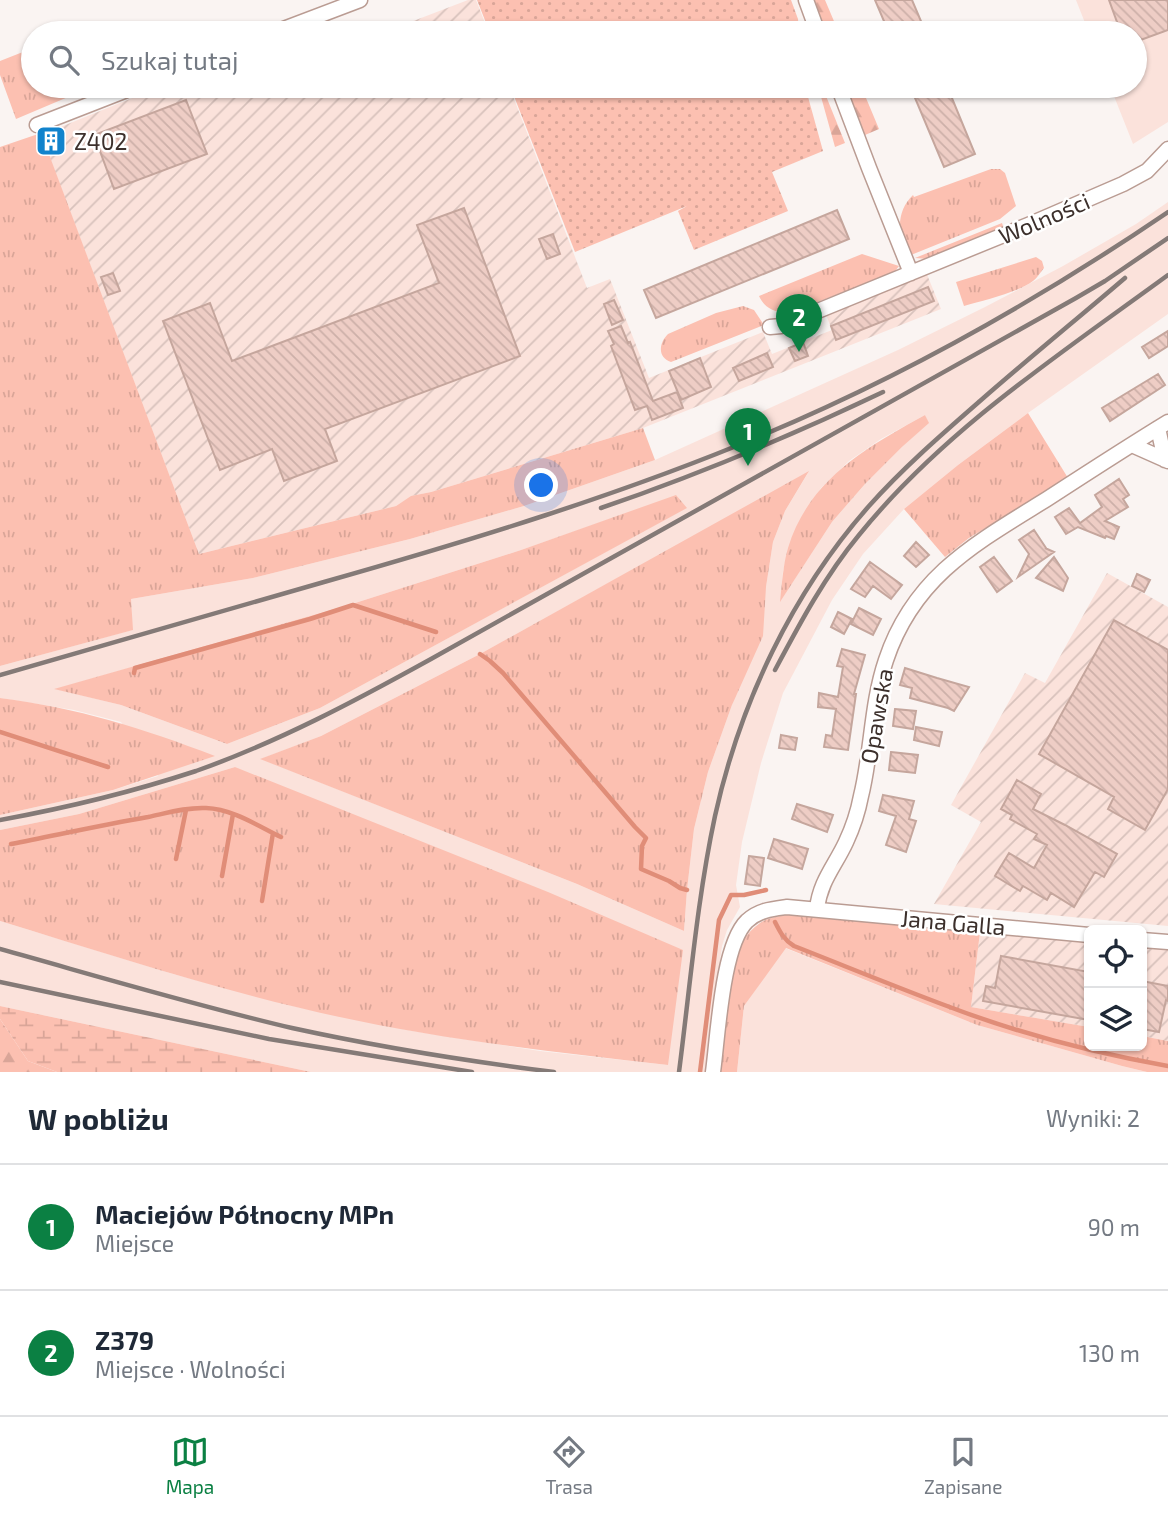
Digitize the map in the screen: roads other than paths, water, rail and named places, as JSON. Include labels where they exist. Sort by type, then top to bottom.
[{"type":"street","points":[[305,21],[360,0]]},
{"type":"street","points":[[806,0],[814,21]]},
{"type":"street","points":[[37,125],[106,98]]},
{"type":"street","points":[[843,98],[911,273]]},
{"type":"street","name":"Wolności","points":[[770,327],[781,326],[1130,181],[1156,163],[1168,149]]},
{"type":"street","points":[[1132,445],[1166,460],[1163,425]]},
{"type":"street","name":"Opawska","points":[[817,909],[824,881],[846,841],[860,803],[886,659],[899,628],[913,606],[938,574],[962,553],[1163,425]]},
{"type":"street","points":[[713,1072],[727,962],[738,933],[746,922],[758,913],[770,909],[817,909]]},
{"type":"street","name":"Jana Galla","points":[[817,909],[1084,935]]},
{"type":"street","points":[[1147,940],[1168,942]]},
{"type":"waterway","points":[[134,673],[135,668],[353,605],[436,632]]},
{"type":"waterway","points":[[480,654],[503,673],[646,838],[642,846],[641,869],[687,890]]},
{"type":"waterway","points":[[0,732],[108,767]]},
{"type":"waterway","points":[[11,844],[199,808],[216,809],[236,815],[281,837]]},
{"type":"waterway","points":[[176,859],[186,810]]},
{"type":"waterway","points":[[222,876],[233,814]]},
{"type":"waterway","points":[[262,901],[273,833]]},
{"type":"waterway","points":[[700,1072],[719,920],[731,895],[766,890]]},
{"type":"waterway","points":[[775,922],[794,946],[947,1006],[1056,1041],[1168,1066]]},
{"type":"railway","points":[[0,675],[490,533],[709,457],[816,412],[971,334],[1071,275],[1168,212]]},
{"type":"railway","points":[[0,820],[99,799],[172,779],[227,760],[316,720],[431,659],[1076,298],[1168,238]]},
{"type":"railway","points":[[775,670],[824,583],[859,535],[892,497],[928,461],[1005,395],[1168,275]]},
{"type":"railway","points":[[679,1072],[699,912],[715,816],[739,732],[754,691],[793,613],[841,540],[895,478],[980,401],[1125,278]]},
{"type":"railway","points":[[601,508],[744,454],[883,392]]},
{"type":"railway","points":[[0,949],[292,1028],[423,1053],[554,1072]]},
{"type":"railway","points":[[0,982],[269,1039],[472,1072]]},
{"type":"place","name":"Z402","points":[[51,141]]},
{"type":"place","name":"Z379","points":[[799,352]]},
{"type":"place","name":"Maciejów Północny MPn","points":[[748,466]]}]
